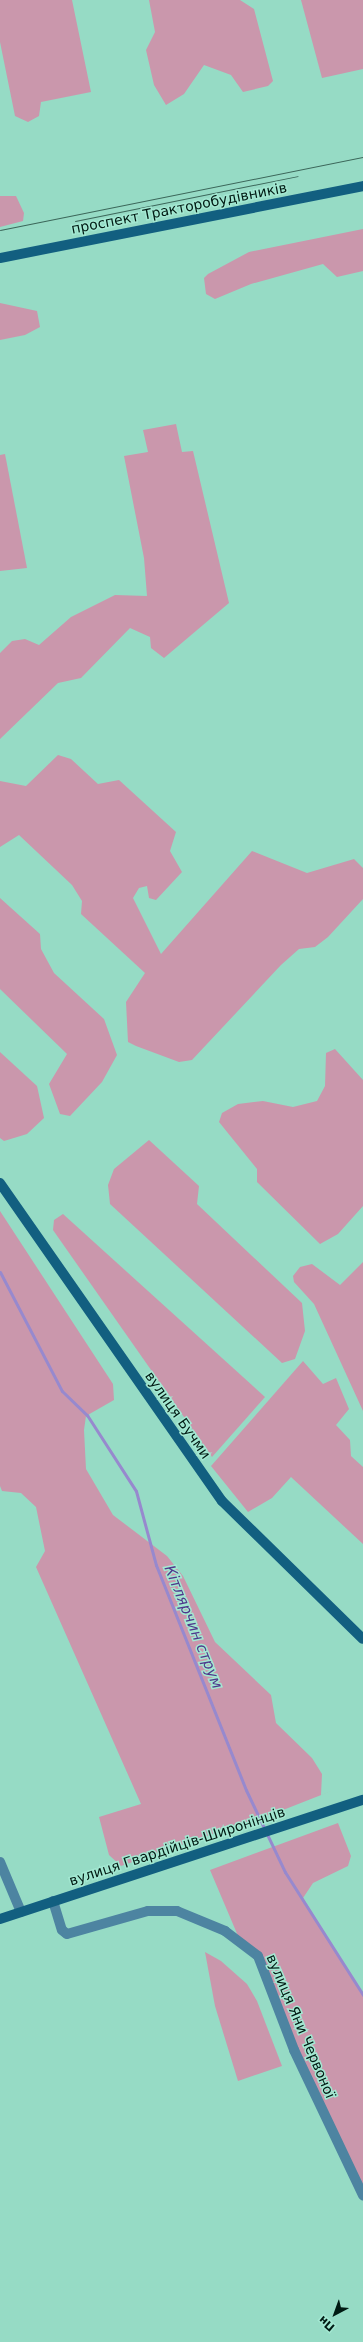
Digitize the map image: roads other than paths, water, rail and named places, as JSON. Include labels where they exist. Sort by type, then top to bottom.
[{"type":"street","name":"проспект Тракторобудівників","points":[[0,258],[363,186]]},
{"type":"street","name":"вулиця Бучми","points":[[0,1183],[222,1501],[363,1639]]},
{"type":"street","name":"вулиця Гвардійців-Широнінців","points":[[0,1919],[363,1800]]},
{"type":"street","points":[[0,1862],[22,1912]]},
{"type":"street","name":"вулиця Яни Червоної","points":[[53,1901],[62,1930],[67,1934],[148,1912],[177,1912],[225,1931],[258,1956],[294,2050],[363,2195]]},
{"type":"waterway","name":"Кітлярчин струм","points":[[0,1272],[62,1391],[87,1415],[136,1491],[156,1565],[246,1790],[285,1872],[363,1995]]},
{"type":"tram line","points":[[0,230],[363,157]]},
{"type":"tram line","points":[[75,221],[298,176]]}]
